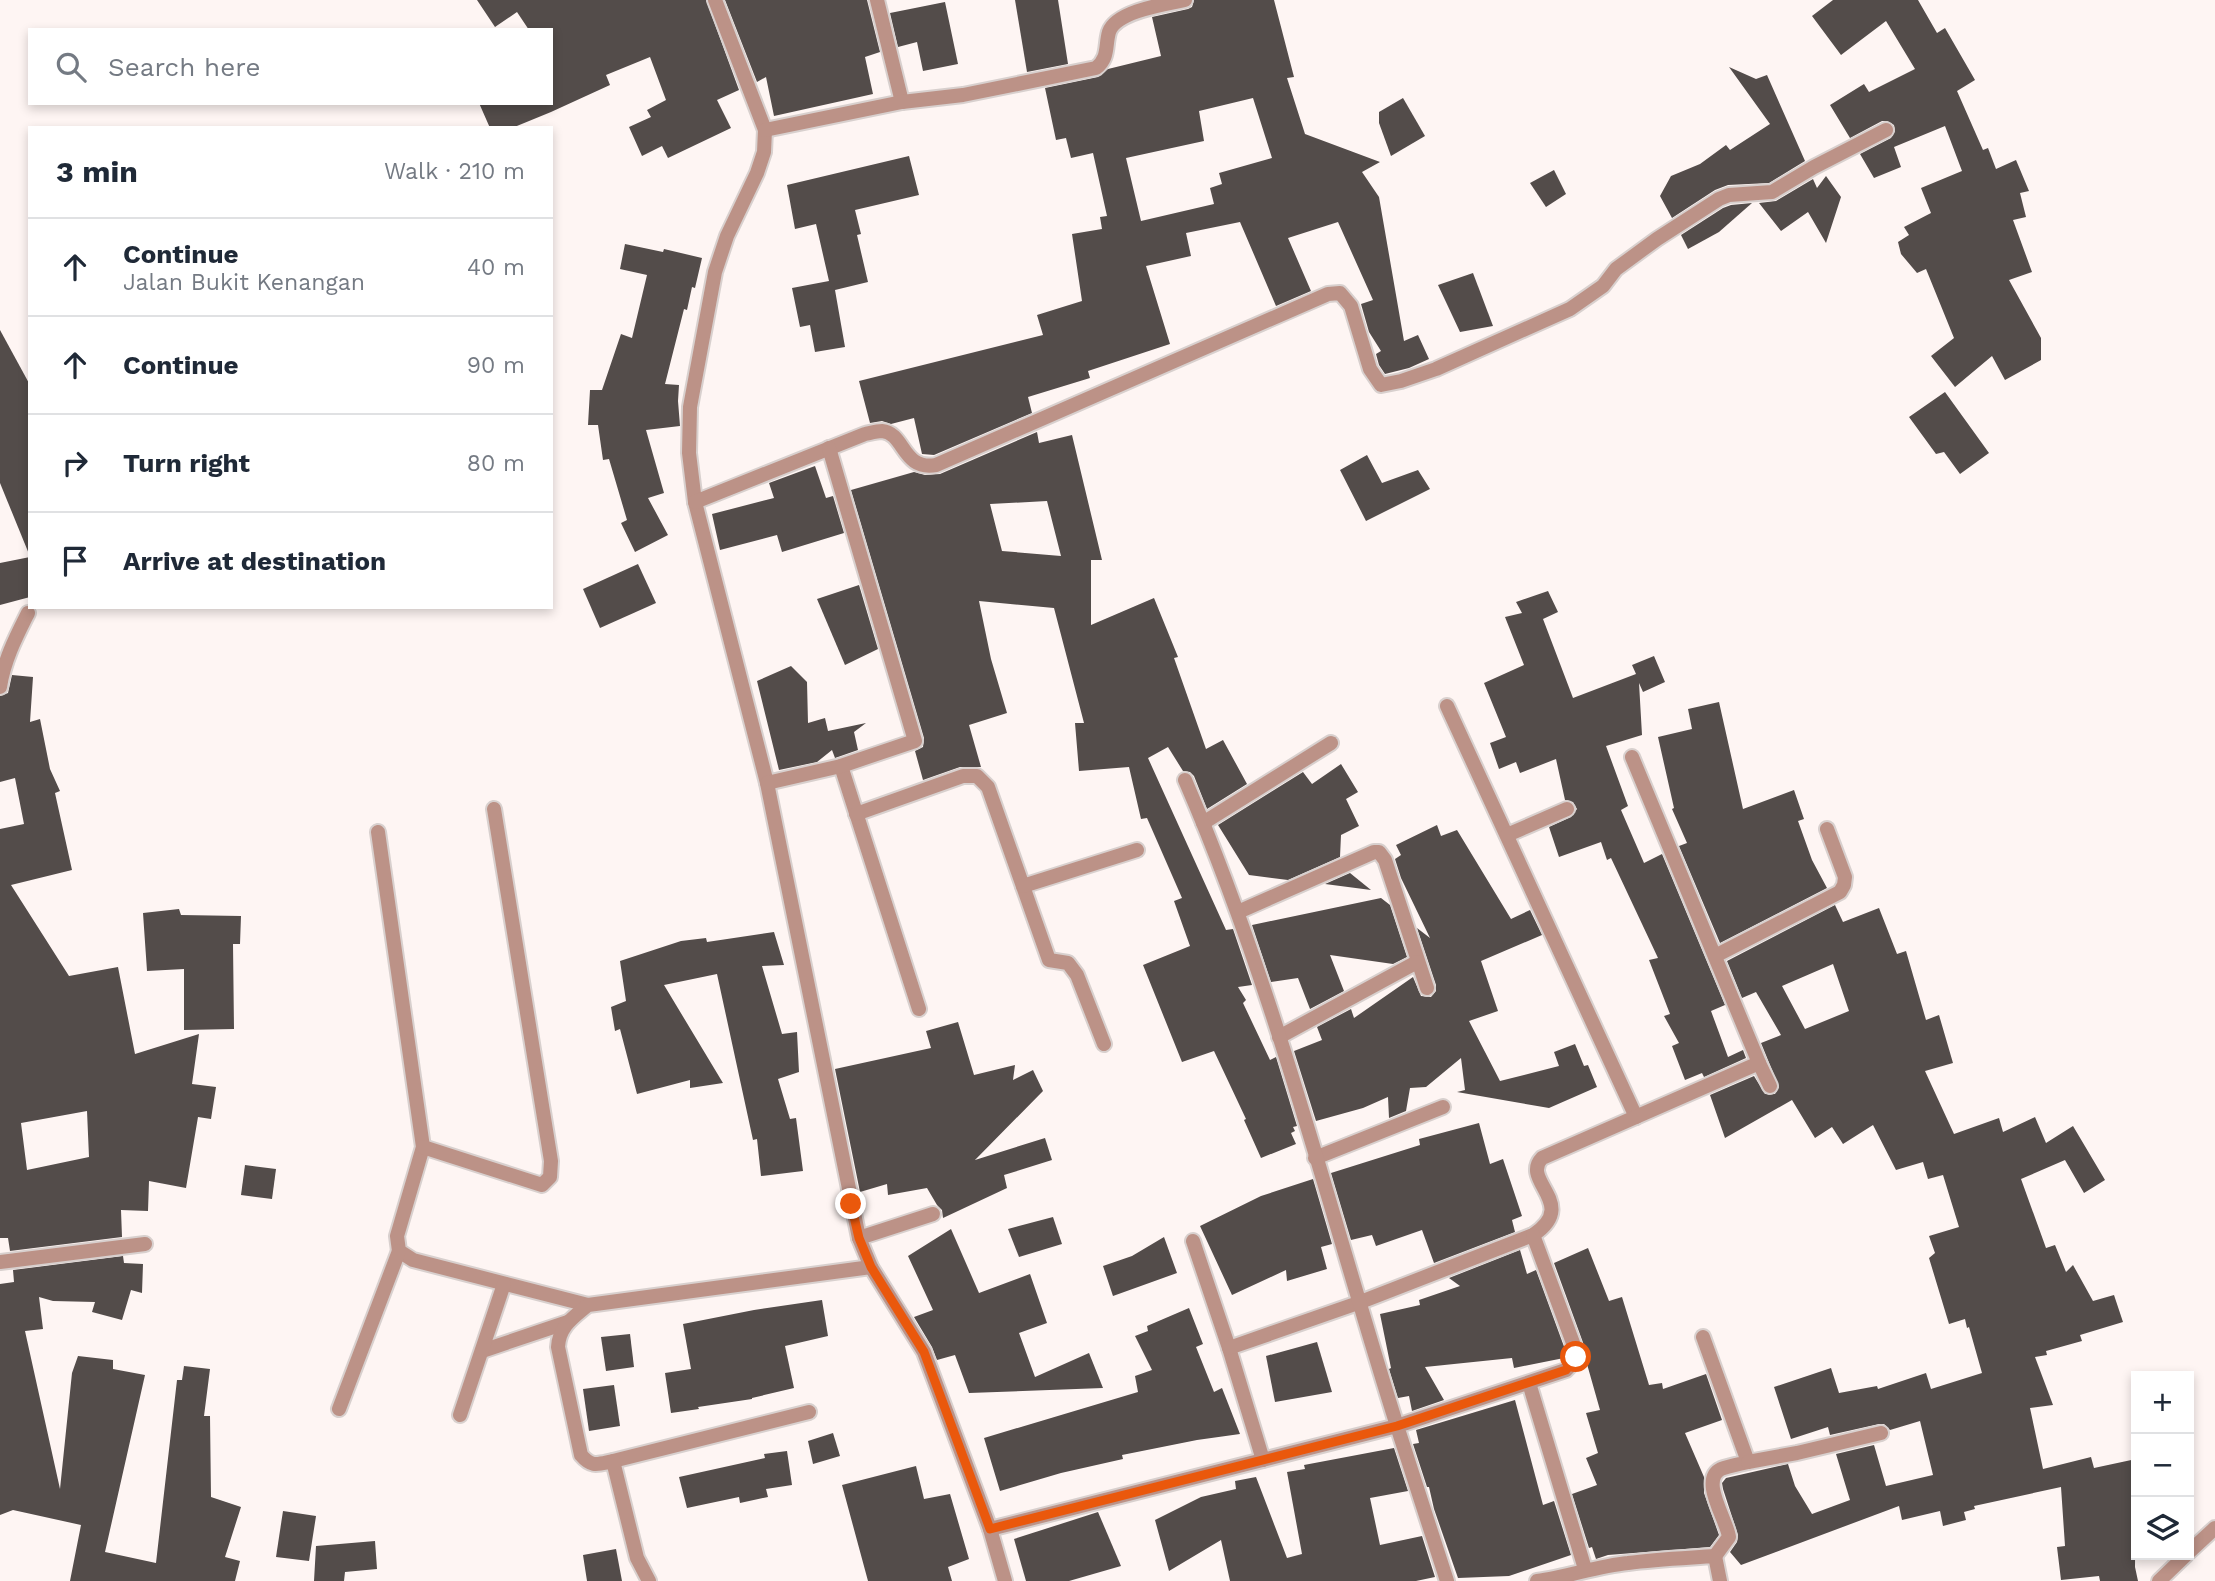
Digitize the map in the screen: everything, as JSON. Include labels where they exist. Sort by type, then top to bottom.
[{"type":"street","points":[[715,0],[765,130],[761,163],[727,236],[715,272],[701,342],[690,407],[689,453],[695,502],[767,783],[859,1238],[871,1267],[924,1352],[990,1529],[1005,1581]]},
{"type":"street","points":[[877,0],[902,102]]},
{"type":"street","points":[[765,130],[902,102],[963,96],[1096,68],[1107,53],[1110,30],[1116,23],[1129,14],[1185,0]]},
{"type":"street","points":[[695,502],[865,434],[881,431],[889,433],[916,464],[926,467],[936,465],[1328,294],[1340,293],[1351,306],[1370,369],[1381,385],[1401,381],[1436,369],[1570,309],[1589,298],[1616,269],[1636,254],[1719,199],[1729,195],[1772,192],[1886,130]]},
{"type":"street","points":[[767,783],[841,766],[915,741],[829,448]]},
{"type":"street","points":[[0,687],[12,644],[28,613]]},
{"type":"street","points":[[1447,706],[1636,1117]]},
{"type":"street","points":[[1203,823],[1331,743]]},
{"type":"street","points":[[1632,757],[1770,1086]]},
{"type":"street","points":[[841,766],[919,1009]]},
{"type":"street","points":[[856,814],[963,776],[977,776],[988,787],[1049,960],[1068,963],[1076,975],[1104,1044]]},
{"type":"street","points":[[1185,780],[1238,912],[1279,1037],[1358,1303],[1447,1581]]},
{"type":"street","points":[[423,1147],[542,1185],[550,1177],[551,1161],[494,809]]},
{"type":"street","points":[[1507,835],[1567,809]]},
{"type":"street","points":[[1715,956],[1840,892],[1845,877],[1827,829]]},
{"type":"street","points":[[339,1409],[399,1251],[397,1236],[423,1147],[378,832]]},
{"type":"street","points":[[1023,886],[1137,850]]},
{"type":"street","points":[[1238,912],[1379,852],[1385,860],[1427,988]]},
{"type":"street","points":[[1279,1037],[1417,962]]},
{"type":"street","points":[[1229,1348],[1358,1303],[1533,1235],[1549,1222],[1552,1206],[1536,1170],[1537,1163],[1542,1158],[1759,1063]]},
{"type":"street","points":[[1315,1158],[1443,1107]]},
{"type":"street","points":[[859,1238],[933,1214]]},
{"type":"street","points":[[990,1529],[1397,1426],[1566,1370],[1576,1357],[1576,1351],[1533,1235]]},
{"type":"street","points":[[1193,1241],[1263,1460]]},
{"type":"street","points":[[0,1262],[145,1244]]},
{"type":"street","points":[[399,1251],[413,1260],[588,1305],[871,1267]]},
{"type":"street","points":[[460,1415],[505,1284]]},
{"type":"street","points":[[588,1305],[568,1322],[559,1335],[558,1347],[581,1455],[587,1462],[596,1465],[809,1412]]},
{"type":"street","points":[[482,1351],[568,1322]]},
{"type":"street","points":[[1703,1337],[1748,1462]]},
{"type":"street","points":[[1529,1383],[1586,1570]]},
{"type":"street","points":[[1720,1581],[1715,1556],[1729,1537],[1712,1486],[1713,1477],[1719,1470],[1881,1433]]},
{"type":"street","points":[[613,1461],[637,1558],[649,1581]]},
{"type":"street","points":[[2194,1547],[2215,1528]]},
{"type":"street","points":[[1537,1581],[1562,1579],[1586,1570],[1628,1563],[1715,1556]]},
{"type":"street","points":[[2159,1581],[2180,1560]]},
{"type":"building","points":[[477,0],[706,0],[739,90],[717,100],[731,128],[668,158],[662,146],[642,156],[629,127],[651,117],[647,110],[666,100],[650,57],[606,75],[610,85],[551,112],[517,126],[489,126],[480,105],[553,105],[553,28],[528,28],[517,12],[495,27]]},
{"type":"building","points":[[725,0],[867,0],[880,52],[865,57],[873,94],[774,116],[766,77],[757,82]]},
{"type":"building","points":[[1015,0],[1058,0],[1068,64],[1027,72]]},
{"type":"building","points":[[1194,0],[1274,0],[1294,77],[1287,78],[1305,134],[1380,162],[1362,172],[1379,197],[1404,341],[1418,335],[1429,359],[1385,374],[1379,365],[1376,354],[1381,351],[1369,332],[1361,304],[1373,300],[1338,222],[1288,238],[1311,291],[1276,306],[1240,222],[1186,233],[1191,256],[1146,266],[1170,344],[1088,371],[1090,378],[1028,397],[1032,413],[934,455],[922,454],[914,418],[891,424],[882,421],[870,423],[859,381],[1043,335],[1037,315],[1082,301],[1072,234],[1102,229],[1100,217],[1107,216],[1093,153],[1071,158],[1066,138],[1056,140],[1045,88],[1098,77],[1108,69],[1161,56],[1152,17],[1192,7]],"holes":[[[1253,98],[1272,158],[1219,173],[1222,184],[1210,188],[1214,204],[1141,221],[1126,158],[1204,141],[1199,111]]]},
{"type":"building","points":[[1833,0],[1918,0],[1937,33],[1945,28],[1975,80],[1957,91],[1983,150],[1988,148],[1996,169],[2016,160],[2029,191],[2020,193],[2026,217],[2013,220],[2032,272],[2009,280],[2041,338],[2041,360],[2005,380],[1992,356],[1955,387],[1931,356],[1954,338],[1926,269],[1917,273],[1901,254],[1898,242],[1909,235],[1904,227],[1931,213],[1921,188],[1962,171],[1945,126],[1894,147],[1901,167],[1874,178],[1860,154],[1891,138],[1895,131],[1894,125],[1882,121],[1850,138],[1830,105],[1864,84],[1869,92],[1915,69],[1886,21],[1841,55],[1812,16]]},
{"type":"building","points":[[945,2],[958,64],[923,71],[917,42],[898,47],[890,13]]},
{"type":"building","points":[[1729,67],[1756,79],[1767,75],[1805,161],[1769,183],[1728,185],[1715,190],[1672,218],[1660,196],[1671,176],[1700,164],[1726,145],[1730,150],[1770,124]]},
{"type":"building","points":[[1403,98],[1425,136],[1391,156],[1379,123],[1379,112]]},
{"type":"building","points":[[909,156],[919,195],[855,210],[861,234],[857,235],[868,282],[835,290],[845,347],[815,352],[810,325],[800,327],[792,288],[829,281],[816,224],[795,229],[787,185]]},
{"type":"building","points":[[1554,170],[1566,194],[1546,207],[1530,183]]},
{"type":"building","points":[[1826,176],[1841,197],[1826,243],[1808,212],[1781,231],[1759,203],[1776,201],[1813,179],[1817,188]]},
{"type":"building","points":[[1752,203],[1719,232],[1688,249],[1681,235],[1723,208]]},
{"type":"building","points":[[625,244],[702,258],[695,288],[692,287],[687,310],[684,309],[665,384],[679,385],[680,426],[646,430],[664,493],[648,498],[668,535],[635,552],[621,523],[627,520],[609,459],[603,460],[598,425],[588,425],[590,390],[602,390],[621,334],[632,338],[647,275],[620,269]]},
{"type":"building","points":[[1473,273],[1493,326],[1460,332],[1438,285]]},
{"type":"building","points":[[0,330],[28,381],[28,552],[0,483]]},
{"type":"building","points":[[1945,392],[1989,453],[1960,474],[1944,452],[1936,454],[1909,417]]},
{"type":"building","points":[[1037,432],[1039,443],[1072,435],[1102,560],[1091,560],[1091,625],[1154,598],[1178,657],[1174,658],[1206,749],[1223,740],[1247,784],[1207,809],[1194,776],[1183,771],[1168,747],[1148,758],[1226,930],[1233,929],[1252,985],[1238,987],[1246,1000],[1243,1003],[1270,1060],[1276,1057],[1297,1126],[1293,1127],[1295,1131],[1291,1133],[1296,1144],[1261,1158],[1214,1051],[1182,1062],[1143,965],[1190,946],[1174,901],[1182,898],[1147,818],[1141,819],[1129,767],[1079,771],[1075,723],[1084,723],[1054,608],[979,601],[991,659],[1007,713],[969,725],[981,767],[960,767],[923,780],[915,751],[923,747],[924,738],[851,490],[914,472],[925,475],[940,474]],"holes":[[[1047,501],[1061,556],[1002,551],[990,504]]]},
{"type":"building","points":[[1367,455],[1382,483],[1418,470],[1430,489],[1366,521],[1340,470]]},
{"type":"building","points":[[815,466],[826,498],[833,496],[844,533],[782,552],[777,535],[720,550],[712,514],[774,498],[769,483]]},
{"type":"building","points":[[28,557],[28,598],[0,605],[0,563]]},
{"type":"building","points":[[638,564],[656,603],[600,628],[583,589]]},
{"type":"building","points":[[859,585],[878,649],[845,665],[817,599]]},
{"type":"building","points":[[1548,591],[1558,612],[1543,619],[1573,698],[1636,674],[1632,665],[1654,656],[1665,682],[1643,692],[1639,683],[1642,735],[1606,746],[1628,806],[1621,810],[1644,863],[1662,854],[1725,1005],[1711,1011],[1728,1057],[1743,1050],[1746,1058],[1704,1077],[1702,1073],[1685,1080],[1672,1046],[1679,1043],[1664,1016],[1670,1014],[1649,960],[1658,958],[1611,858],[1607,860],[1601,842],[1559,857],[1549,827],[1571,817],[1577,809],[1573,802],[1565,800],[1556,759],[1520,773],[1516,762],[1499,769],[1490,743],[1506,737],[1484,683],[1524,665],[1505,617],[1522,613],[1516,602]]},
{"type":"building","points":[[791,666],[807,682],[808,723],[825,718],[828,731],[866,723],[854,732],[858,750],[835,758],[832,750],[817,762],[779,770],[757,681]]},
{"type":"building","points":[[12,675],[33,677],[30,722],[40,719],[50,769],[60,791],[55,793],[72,870],[11,885],[69,976],[118,967],[135,1054],[199,1034],[192,1084],[216,1087],[211,1119],[198,1117],[186,1188],[149,1181],[148,1211],[121,1210],[122,1237],[10,1251],[8,1238],[0,1238],[0,829],[24,824],[15,778],[0,782],[0,696],[8,693]],"holes":[[[87,1111],[89,1157],[27,1170],[21,1123]]]},
{"type":"building","points":[[1719,702],[1743,809],[1794,790],[1804,819],[1798,821],[1812,860],[1827,888],[1720,943],[1679,846],[1687,843],[1672,809],[1674,808],[1658,737],[1692,729],[1688,709]]},
{"type":"building","points":[[1341,764],[1358,792],[1346,799],[1359,826],[1341,835],[1340,857],[1288,880],[1249,875],[1218,825],[1303,772],[1312,784]]},
{"type":"building","points":[[1437,825],[1441,836],[1457,830],[1511,919],[1530,910],[1542,935],[1481,961],[1498,1011],[1469,1021],[1500,1081],[1559,1066],[1554,1052],[1575,1044],[1597,1087],[1549,1108],[1457,1092],[1465,1090],[1461,1058],[1426,1087],[1410,1088],[1406,1111],[1389,1118],[1388,1097],[1363,1108],[1316,1121],[1294,1051],[1322,1040],[1317,1027],[1351,1009],[1354,1018],[1413,977],[1421,996],[1431,997],[1436,991],[1417,928],[1430,938],[1401,878],[1395,859],[1401,855],[1396,845]]},
{"type":"building","points":[[1350,873],[1371,890],[1325,884]]},
{"type":"building","points":[[1381,898],[1390,905],[1407,957],[1393,964],[1330,955],[1344,991],[1310,1009],[1298,978],[1271,982],[1252,925]]},
{"type":"building","points":[[1835,905],[1843,922],[1879,908],[1897,954],[1906,951],[1926,1020],[1939,1015],[1953,1063],[1925,1071],[1954,1134],[1999,1118],[2003,1132],[2035,1117],[2046,1143],[2073,1126],[2105,1180],[2084,1193],[2065,1160],[2021,1179],[2046,1248],[2055,1245],[2066,1272],[2073,1265],[2093,1301],[2114,1295],[2123,1322],[2080,1335],[2082,1341],[2046,1351],[2047,1355],[2035,1357],[2053,1405],[2030,1408],[2043,1469],[2091,1457],[2094,1468],[2131,1460],[2131,1560],[2135,1560],[2138,1581],[2100,1581],[2099,1576],[2061,1580],[2057,1547],[2065,1546],[2061,1487],[1974,1506],[1975,1509],[1964,1512],[1966,1520],[1943,1526],[1940,1511],[1902,1520],[1899,1506],[1741,1565],[1730,1552],[1738,1535],[1723,1489],[1722,1483],[1726,1478],[1788,1464],[1795,1486],[1812,1514],[1850,1500],[1836,1454],[1874,1445],[1886,1486],[1933,1475],[1920,1421],[1890,1430],[1884,1424],[1879,1424],[1830,1435],[1828,1427],[1791,1439],[1774,1387],[1831,1368],[1839,1393],[1877,1386],[1878,1389],[1926,1373],[1931,1389],[1982,1373],[1965,1319],[1949,1324],[1929,1258],[1935,1253],[1929,1236],[1959,1227],[1943,1175],[1928,1179],[1923,1162],[1896,1170],[1873,1125],[1843,1144],[1832,1127],[1815,1138],[1792,1100],[1725,1138],[1710,1095],[1754,1076],[1765,1094],[1775,1094],[1779,1087],[1761,1043],[1781,1035],[1756,992],[1742,998],[1727,961]],"holes":[[[1833,964],[1849,1011],[1805,1029],[1782,986]]]},
{"type":"building","points":[[179,909],[181,915],[241,916],[240,944],[233,944],[234,1029],[184,1030],[184,969],[147,971],[143,913]]},
{"type":"building","points":[[774,932],[784,965],[762,966],[782,1034],[797,1032],[799,1072],[778,1079],[790,1119],[796,1118],[803,1171],[761,1176],[757,1139],[753,1140],[717,974],[664,985],[723,1083],[690,1088],[690,1080],[637,1094],[620,1029],[615,1031],[611,1007],[626,1001],[620,961],[681,941],[706,938],[707,942]]},
{"type":"building","points":[[958,1022],[974,1075],[1015,1065],[1013,1080],[1033,1070],[1043,1091],[975,1160],[1045,1138],[1052,1160],[1004,1175],[1007,1188],[943,1218],[942,1210],[927,1188],[888,1195],[887,1184],[860,1192],[835,1069],[931,1048],[926,1031]]},
{"type":"building","points":[[1479,1123],[1490,1164],[1503,1159],[1522,1216],[1512,1220],[1515,1232],[1434,1263],[1422,1230],[1376,1246],[1372,1235],[1351,1240],[1331,1173],[1420,1145],[1419,1139]]},
{"type":"building","points":[[245,1165],[276,1169],[272,1199],[241,1195]]},
{"type":"building","points":[[1313,1179],[1332,1244],[1321,1247],[1327,1269],[1287,1281],[1286,1270],[1232,1295],[1200,1226],[1261,1196]]},
{"type":"building","points":[[1053,1217],[1062,1244],[1019,1257],[1008,1229]]},
{"type":"building","points":[[951,1229],[979,1293],[1030,1274],[1047,1323],[1019,1333],[1035,1377],[1089,1353],[1103,1388],[969,1393],[955,1355],[937,1360],[914,1317],[933,1310],[908,1256]]},
{"type":"building","points":[[1164,1237],[1177,1273],[1113,1296],[1103,1266],[1132,1256]]},
{"type":"building","points":[[1588,1248],[1609,1301],[1622,1297],[1649,1385],[1662,1383],[1663,1389],[1706,1374],[1722,1420],[1685,1433],[1704,1477],[1704,1493],[1719,1535],[1710,1547],[1608,1555],[1596,1559],[1592,1547],[1589,1548],[1572,1494],[1597,1485],[1586,1458],[1598,1453],[1586,1413],[1600,1410],[1585,1357],[1585,1348],[1554,1263]]},
{"type":"building","points":[[1520,1250],[1527,1274],[1536,1270],[1566,1352],[1564,1358],[1514,1368],[1512,1358],[1425,1367],[1444,1400],[1412,1411],[1409,1396],[1398,1398],[1389,1369],[1391,1368],[1380,1314],[1420,1305],[1419,1300],[1460,1286],[1449,1278]]},
{"type":"building","points":[[123,1256],[124,1263],[143,1264],[142,1293],[131,1290],[122,1320],[92,1312],[95,1302],[53,1301],[39,1297],[43,1329],[25,1331],[60,1489],[72,1373],[78,1356],[113,1360],[113,1369],[145,1375],[105,1552],[156,1563],[177,1380],[182,1380],[184,1366],[210,1369],[204,1416],[210,1416],[211,1497],[241,1507],[225,1557],[240,1561],[235,1581],[70,1581],[81,1525],[13,1510],[0,1515],[0,1284],[14,1282],[13,1270]]},
{"type":"building","points":[[822,1300],[828,1336],[785,1346],[794,1388],[752,1399],[671,1413],[665,1373],[691,1369],[683,1324]]},
{"type":"building","points":[[1189,1308],[1203,1344],[1196,1347],[1214,1392],[1222,1388],[1240,1434],[1122,1455],[1123,1459],[1000,1491],[984,1438],[1138,1392],[1135,1376],[1152,1370],[1135,1336],[1148,1331],[1147,1326]]},
{"type":"building","points":[[630,1334],[634,1367],[606,1371],[601,1337]]},
{"type":"building","points":[[1317,1342],[1332,1392],[1275,1402],[1266,1356]]},
{"type":"building","points":[[614,1385],[620,1426],[589,1431],[583,1389]]},
{"type":"building","points":[[1515,1400],[1543,1505],[1554,1501],[1571,1555],[1509,1576],[1458,1578],[1413,1444],[1419,1443],[1416,1430]]},
{"type":"building","points":[[833,1433],[840,1456],[813,1464],[808,1441]]},
{"type":"building","points":[[1394,1448],[1408,1491],[1370,1498],[1380,1545],[1422,1536],[1435,1577],[1416,1581],[1230,1581],[1221,1540],[1169,1571],[1155,1520],[1201,1497],[1236,1489],[1235,1481],[1256,1477],[1287,1558],[1302,1554],[1287,1472],[1305,1469],[1304,1465]]},
{"type":"building","points":[[787,1451],[792,1485],[766,1489],[768,1497],[740,1503],[739,1497],[687,1508],[679,1477],[765,1458],[764,1454]]},
{"type":"building","points":[[916,1466],[924,1499],[950,1494],[969,1559],[948,1567],[952,1581],[868,1581],[842,1485]]},
{"type":"building","points":[[283,1511],[316,1516],[309,1561],[276,1557]]},
{"type":"building","points":[[1098,1512],[1121,1566],[1069,1581],[1026,1581],[1014,1539]]},
{"type":"building","points":[[375,1541],[377,1569],[345,1572],[344,1581],[314,1581],[316,1546]]},
{"type":"building","points":[[616,1549],[622,1581],[587,1581],[583,1555]]},
{"type":"route","points":[[851,1204],[859,1238],[871,1267],[924,1352],[990,1529],[1397,1426],[1566,1370],[1576,1357]]}]
